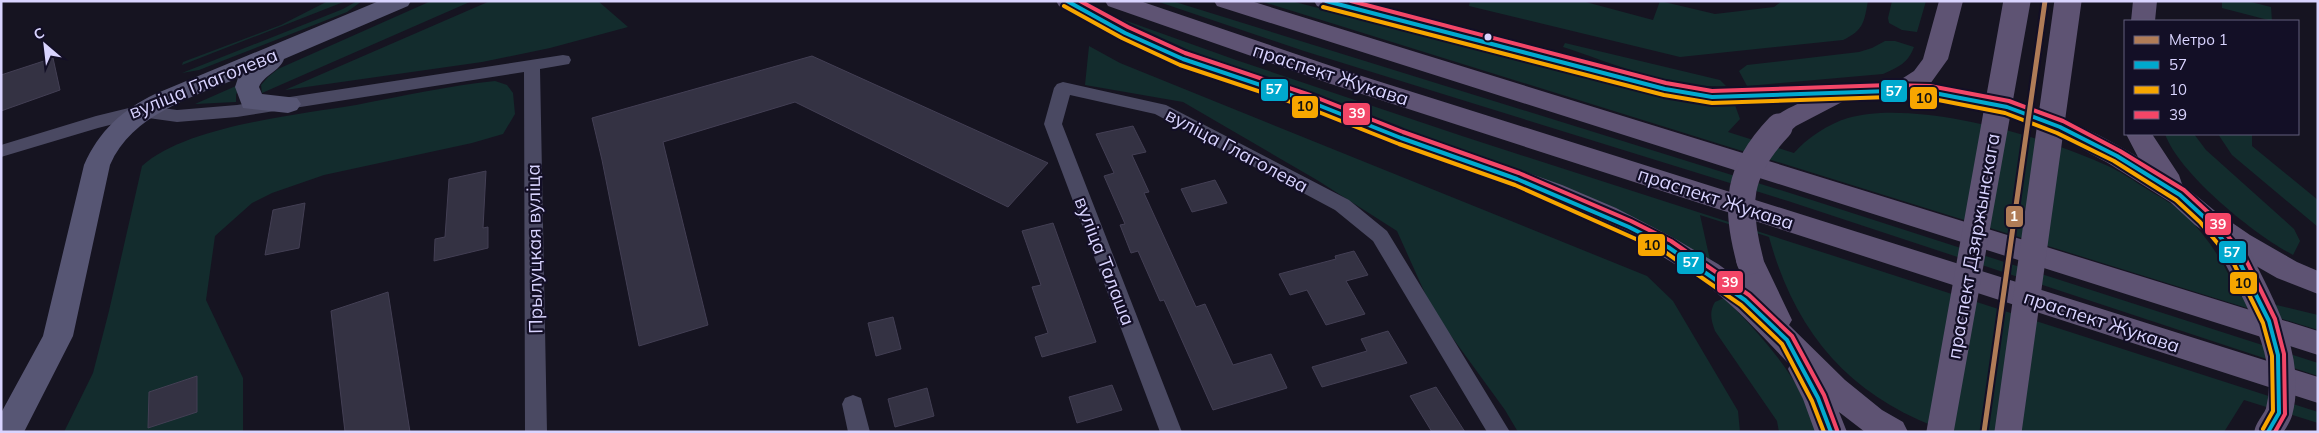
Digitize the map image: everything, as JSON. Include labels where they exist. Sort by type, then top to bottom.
[{"type":"main road","points":[[1067,1],[1125,33],[1183,59],[1308,101],[1401,138],[1517,179],[1629,226],[1668,247],[1746,300],[1788,340],[1815,372],[1853,407],[1892,432]]},
{"type":"main road","name":"праспект Жукава","points":[[1116,1],[1340,78],[2318,390]]},
{"type":"main road","name":"праспект Жукава","points":[[1225,1],[2318,343]]},
{"type":"main road","points":[[1325,1],[1665,89],[1712,97],[1890,91],[1966,98],[2007,107],[2060,127],[2117,156],[2180,196],[2205,218],[2256,252],[2287,270],[2318,283]]},
{"type":"main road","points":[[1890,91],[1912,85],[1929,70],[1935,60],[1951,1]]},
{"type":"main road","name":"праспект Дзяржынскага","points":[[1940,432],[2017,1]]},
{"type":"main road","points":[[2008,432],[2068,1]]},
{"type":"main road","points":[[2143,20],[2145,1]]},
{"type":"main road","points":[[1831,432],[1818,398],[1764,296],[1750,261],[1741,223],[1741,189],[1750,164],[1766,140],[1787,120],[1839,94]]},
{"type":"main road","points":[[2140,135],[2146,148],[2180,196]]},
{"type":"main road","points":[[2205,218],[2238,259],[2269,322],[2278,355],[2280,386],[2279,413],[2268,432]]},
{"type":"street","name":"вуліца Глаголева","points":[[1,151],[96,122],[141,111],[398,2]]},
{"type":"street","points":[[288,104],[252,102],[247,87],[252,75],[263,65],[290,48]]},
{"type":"street","points":[[6,432],[18,415],[58,336],[97,165],[103,148],[120,128],[141,111],[177,116],[237,112],[562,60]]},
{"type":"street","name":"Прылуцкая вуліца","points":[[532,66],[536,432]]},
{"type":"street","name":"вуліца Глаголева","points":[[1063,88],[1160,109],[1342,205],[1380,236],[1499,432]]},
{"type":"street","name":"вуліца Талаша","points":[[1063,88],[1052,124],[1171,432]]},
{"type":"street","points":[[852,404],[859,432]]},
{"type":"green space","points":[[328,1],[346,1],[182,65],[183,62],[281,25]]},
{"type":"green space","points":[[357,1],[362,1],[347,12],[199,70],[182,73],[343,9]]},
{"type":"green space","points":[[431,1],[472,1],[262,93],[261,85],[278,69]]},
{"type":"green space","points":[[490,1],[598,1],[628,27],[550,48],[482,62],[285,90]]},
{"type":"green space","points":[[1156,1],[1172,1],[1790,193],[2318,363],[2318,376],[1788,201],[1304,51]]},
{"type":"green space","points":[[1260,1],[1291,1],[1690,103],[1735,105],[1740,119],[1728,132],[1794,153],[1812,137],[1833,124],[1848,118],[1875,113],[1907,113],[1941,117],[2011,131],[2045,141],[2114,169],[2173,205],[2194,224],[2209,243],[2223,263],[2239,296],[2318,315],[2318,330]]},
{"type":"green space","points":[[1470,1],[1582,1],[1653,20],[1660,1],[1715,14],[1774,7],[1782,1],[1868,1],[1862,25],[1855,33],[1843,40],[1680,57],[1469,6]]},
{"type":"green space","points":[[1892,1],[1926,1],[1917,32],[1902,30],[1889,23],[1888,18]]},
{"type":"green space","points":[[2222,1],[2247,1],[2271,7],[2272,20],[2268,20],[2222,8]]},
{"type":"green space","points":[[1096,10],[1236,60],[1462,136],[2318,412],[2318,423],[2244,400],[2224,432],[1950,432],[1915,418],[1884,401],[1857,382],[1833,359],[1812,333],[1795,304],[1769,237],[1700,215],[1710,260],[1649,225],[1590,198],[1140,32]]},
{"type":"green space","points":[[1885,41],[1895,41],[1914,47],[1909,57],[1902,64],[1883,74],[1747,86],[1739,71],[1747,65],[1859,52]]},
{"type":"green space","points":[[1565,43],[1720,80],[1726,86],[1685,84],[1643,74],[1563,47]]},
{"type":"green space","points":[[1089,46],[1120,63],[1647,276],[1673,301],[1738,411],[1740,432],[1518,432],[1505,410],[1433,311],[1397,231],[1317,180],[1183,102],[1085,85]]},
{"type":"green space","points":[[495,81],[507,85],[513,93],[515,114],[503,134],[472,143],[324,175],[272,193],[252,203],[215,236],[206,300],[243,378],[243,432],[64,432],[93,373],[142,166],[161,152],[186,141],[243,124],[442,88]]},
{"type":"green space","points":[[245,82],[236,94],[236,102],[195,104]]},
{"type":"green space","points":[[2166,135],[2195,135],[2206,150],[2294,229],[2300,241],[2293,255],[2259,233],[2220,202],[2202,185],[2173,150]]},
{"type":"green space","points":[[2219,135],[2252,135],[2252,146],[2318,200],[2318,227],[2232,155]]},
{"type":"green space","points":[[1724,298],[1766,343],[1791,376],[1810,413],[1817,432],[1779,432],[1777,421],[1715,331],[1711,313],[1712,309],[1715,302]]},
{"type":"building","points":[[812,56],[1048,163],[1008,207],[795,102],[663,142],[708,325],[639,346],[592,118]]},
{"type":"building","points":[[53,58],[60,90],[1,111],[1,75]]},
{"type":"building","points":[[1133,126],[1146,152],[1132,155],[1149,192],[1144,193],[1196,307],[1205,304],[1233,365],[1271,354],[1287,388],[1213,410],[1164,300],[1160,301],[1138,251],[1131,253],[1120,225],[1125,224],[1104,176],[1114,173],[1096,134]]},
{"type":"building","points":[[486,171],[483,228],[488,227],[488,248],[434,261],[435,239],[445,237],[449,179]]},
{"type":"building","points":[[1215,180],[1227,203],[1192,212],[1181,189]]},
{"type":"building","points":[[305,203],[299,248],[265,255],[273,210]]},
{"type":"building","points":[[1053,223],[1096,342],[1042,357],[1035,337],[1048,333],[1032,287],[1041,285],[1022,231]]},
{"type":"building","points":[[1354,251],[1368,275],[1346,281],[1365,314],[1326,325],[1307,290],[1290,295],[1279,274],[1336,259],[1335,256]]},
{"type":"building","points":[[388,292],[410,432],[345,432],[331,311]]},
{"type":"building","points":[[893,317],[901,349],[876,356],[868,323]]},
{"type":"building","points":[[1388,331],[1407,363],[1322,387],[1312,367],[1367,351],[1361,339]]},
{"type":"building","points":[[197,376],[197,412],[148,428],[149,392]]},
{"type":"building","points":[[1112,385],[1122,410],[1077,423],[1069,397]]},
{"type":"building","points":[[1436,387],[1465,432],[1432,432],[1410,396]]},
{"type":"building","points":[[927,388],[934,416],[895,427],[888,399]]},
{"type":"metro line","name":"1","points":[[1984,432],[2045,1]]},
{"type":"transit line","name":"57","points":[[1067,1],[1125,33],[1183,59],[1308,101],[1401,138],[1517,179],[1629,227],[1668,247],[1745,300],[1787,340],[1818,398],[1831,432]]},
{"type":"transit line","name":"39","points":[[1080,1],[1128,27],[1185,53],[1310,95],[1403,132],[1519,173],[1631,221],[1671,241],[1749,295],[1792,336],[1824,395],[1837,430]]},
{"type":"transit line","name":"57","points":[[1326,1],[1665,89],[1712,97],[1890,91],[1929,92],[2007,107],[2060,127],[2117,156],[2180,195],[2205,218],[2238,259],[2269,321],[2278,355],[2279,413],[2268,432]]},
{"type":"transit line","name":"39","points":[[1351,1],[1666,83],[1712,91],[1890,85],[1930,86],[2009,101],[2063,121],[2120,151],[2184,190],[2210,214],[2244,256],[2275,319],[2284,354],[2285,414],[2275,432]]},
{"type":"transit line","name":"10","points":[[1064,6],[1122,38],[1180,65],[1306,107],[1399,144],[1515,185],[1665,252],[1741,305],[1782,344],[1812,401],[1824,432]]},
{"type":"transit line","name":"10","points":[[1323,7],[1664,95],[1712,103],[1890,97],[1928,98],[2005,113],[2057,133],[2114,161],[2176,200],[2200,222],[2233,262],[2263,323],[2272,356],[2273,411],[2263,429]]}]
